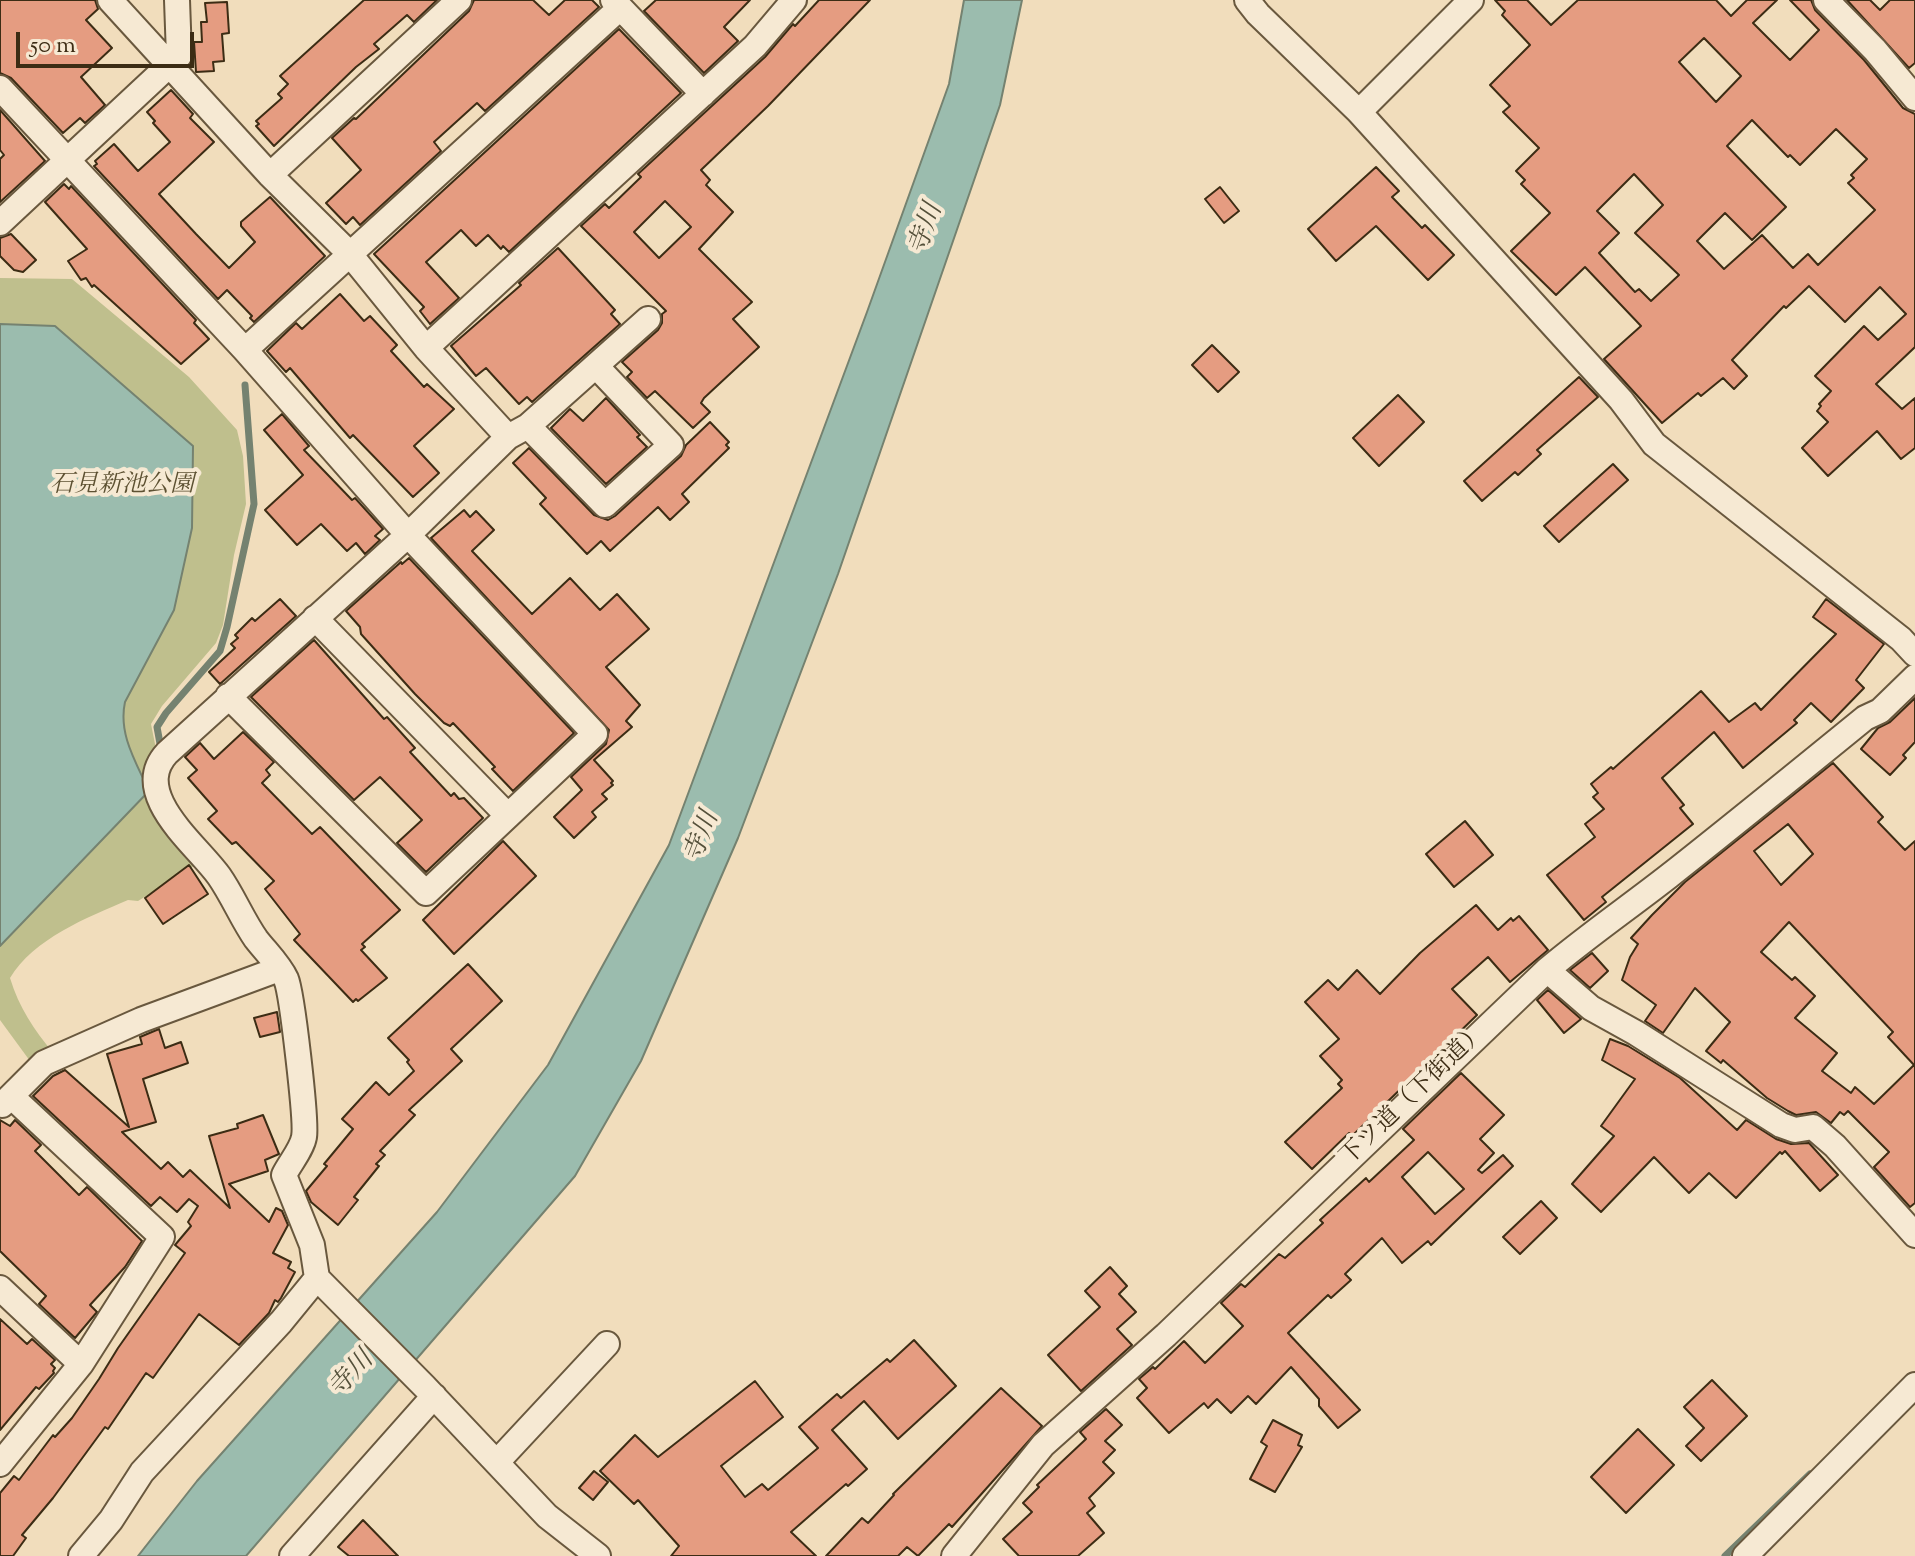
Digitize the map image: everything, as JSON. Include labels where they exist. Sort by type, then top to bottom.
[{"type":"street","points":[[110,0],[270,175],[349,253],[426,348],[605,505],[671,445],[596,366]]},
{"type":"street","points":[[0,223],[179,56],[177,0]]},
{"type":"street","points":[[270,175],[459,0]]},
{"type":"street","points":[[426,348],[755,46],[794,0]]},
{"type":"street","points":[[1247,0],[1359,112],[1621,400],[1654,444],[1901,639],[1915,654]]},
{"type":"street","points":[[1359,112],[1471,0]]},
{"type":"street","points":[[1826,0],[1875,50],[1915,98]]},
{"type":"street","points":[[245,350],[616,4],[703,94]]},
{"type":"street","points":[[0,88],[245,350],[408,535],[595,734],[426,893],[228,696]]},
{"type":"street","points":[[598,1556],[547,1516],[430,1391],[317,1278],[312,1245],[284,1175],[304,1139],[305,1112],[287,980],[255,938],[218,874],[179,832],[156,787],[155,778],[159,762],[228,696],[408,535],[518,431],[648,319]]},
{"type":"street","points":[[315,618],[508,816]]},
{"type":"street","name":"下ツ道（下街道）","points":[[954,1556],[1043,1445],[1166,1335],[1547,970],[1589,934],[1745,817],[1865,718],[1880,711],[1915,677]]},
{"type":"street","points":[[0,1464],[81,1364],[162,1237],[6,1102],[44,1063],[141,1020],[279,969]]},
{"type":"street","points":[[1547,970],[1591,1008],[1781,1125],[1795,1130],[1813,1127],[1835,1146],[1915,1235]]},
{"type":"street","points":[[81,1556],[111,1520],[142,1472],[281,1322],[317,1278]]},
{"type":"street","points":[[0,1288],[81,1364]]},
{"type":"street","points":[[497,1462],[607,1344]]},
{"type":"street","points":[[1745,1556],[1915,1385]]},
{"type":"street","points":[[292,1556],[430,1391]]},
{"type":"green space","name":"石見新池公園","points":[[0,278],[72,279],[189,377],[237,430],[243,456],[246,504],[223,625],[216,643],[162,706],[151,724],[157,754],[143,773],[152,793],[147,800],[164,829],[194,866],[138,901],[128,900],[63,931],[20,964],[10,978],[14,989],[28,1018],[53,1053],[30,1061],[0,1020]]},
{"type":"water","name":"寺川","points":[[964,0],[1022,0],[1000,105],[838,574],[738,838],[641,1061],[575,1176],[246,1556],[138,1556],[197,1481],[437,1212],[548,1065],[669,845],[949,84]]},
{"type":"water","name":"石見新池公園","points":[[0,324],[55,326],[193,446],[192,528],[174,610],[125,702],[123,714],[126,737],[149,791],[0,946]]},
{"type":"building","points":[[0,0],[95,0],[98,9],[86,20],[112,48],[81,77],[105,105],[85,123],[80,118],[63,133],[11,78],[0,73]]},
{"type":"building","points":[[364,0],[437,0],[414,22],[407,15],[374,44],[379,49],[274,146],[256,126],[259,124],[256,121],[282,98],[278,94],[288,84],[280,76]]},
{"type":"building","points":[[474,0],[533,0],[549,15],[565,0],[592,0],[599,7],[485,111],[477,103],[434,142],[441,151],[360,225],[353,217],[346,224],[326,203],[361,170],[332,138],[469,11]]},
{"type":"building","points":[[656,0],[750,0],[724,27],[738,41],[704,73],[644,11]]},
{"type":"building","points":[[819,0],[870,0],[701,170],[710,180],[706,185],[733,212],[699,249],[752,302],[733,319],[759,347],[704,398],[701,403],[710,412],[693,428],[655,391],[647,398],[627,377],[632,372],[622,362],[658,330],[662,314],[666,311],[581,226],[605,204],[609,208],[641,177],[638,174],[765,57],[793,24],[795,26]],"holes":[[[665,201],[691,227],[659,258],[634,232]]]},
{"type":"building","points":[[1495,0],[1527,0],[1551,25],[1578,0],[1716,0],[1731,16],[1747,0],[1777,0],[1753,23],[1790,60],[1819,30],[1790,0],[1811,0],[1815,10],[1864,60],[1903,108],[1915,114],[1915,347],[1876,384],[1902,409],[1915,398],[1915,448],[1901,459],[1877,431],[1828,476],[1802,448],[1828,422],[1817,411],[1831,391],[1815,376],[1864,326],[1878,340],[1906,314],[1880,287],[1845,322],[1809,286],[1786,308],[1784,306],[1732,360],[1747,376],[1734,389],[1723,378],[1701,396],[1698,393],[1662,423],[1604,359],[1641,326],[1585,267],[1556,295],[1511,251],[1550,213],[1521,184],[1525,180],[1516,171],[1539,148],[1503,112],[1510,106],[1490,85],[1530,45],[1502,15],[1505,11]],"holes":[[[1704,38],[1741,76],[1716,102],[1679,62]],[[1752,120],[1800,165],[1836,129],[1867,159],[1851,175],[1854,178],[1848,183],[1875,210],[1818,265],[1808,254],[1793,268],[1762,235],[1724,269],[1697,241],[1725,213],[1752,240],[1786,207],[1727,146]],[[1634,174],[1663,205],[1635,233],[1679,275],[1651,301],[1639,289],[1635,292],[1599,253],[1619,233],[1597,211]]]},
{"type":"building","points":[[1847,0],[1870,0],[1880,10],[1890,0],[1915,0],[1915,63],[1909,68]]},
{"type":"building","points":[[227,2],[229,33],[222,34],[224,61],[213,62],[214,71],[196,72],[194,42],[202,42],[201,22],[207,22],[205,3]]},
{"type":"building","points":[[619,29],[681,93],[509,252],[503,246],[501,249],[488,235],[476,246],[461,230],[426,262],[459,298],[430,324],[420,311],[424,307],[374,254]]},
{"type":"building","points":[[171,90],[193,114],[190,118],[214,142],[159,194],[196,234],[229,268],[255,242],[241,222],[270,197],[325,256],[254,322],[227,290],[218,299],[94,166],[97,164],[95,161],[114,144],[138,171],[170,142],[147,112]]},
{"type":"building","points":[[0,110],[45,161],[0,202],[0,159],[4,155],[0,150]]},
{"type":"building","points":[[1376,167],[1399,191],[1392,197],[1454,255],[1428,280],[1376,226],[1336,261],[1308,229]]},
{"type":"building","points":[[64,184],[69,189],[71,186],[196,320],[194,323],[209,339],[181,364],[94,285],[92,287],[86,278],[81,280],[68,261],[87,249],[45,202]]},
{"type":"building","points":[[1220,187],[1239,211],[1224,223],[1205,199]]},
{"type":"building","points":[[11,234],[36,260],[23,272],[14,270],[0,256],[0,238]]},
{"type":"building","points":[[558,248],[615,310],[611,314],[620,324],[532,402],[527,397],[519,404],[486,368],[476,376],[451,346]]},
{"type":"building","points":[[340,294],[364,321],[370,316],[397,345],[391,351],[424,387],[427,384],[454,409],[414,446],[439,473],[413,497],[353,435],[350,438],[290,368],[286,372],[267,351],[296,323],[302,329]]},
{"type":"building","points":[[1212,345],[1239,372],[1218,392],[1192,365]]},
{"type":"building","points":[[1579,377],[1598,397],[1537,450],[1541,454],[1518,475],[1515,472],[1482,501],[1464,481]]},
{"type":"building","points":[[1398,395],[1424,422],[1379,466],[1353,438]]},
{"type":"building","points":[[606,398],[647,447],[606,484],[551,428],[570,409],[583,421]]},
{"type":"building","points":[[282,414],[309,446],[304,450],[383,529],[375,536],[380,540],[365,554],[356,543],[347,551],[321,524],[297,545],[265,510],[303,475],[264,430]]},
{"type":"building","points":[[710,422],[729,442],[726,445],[729,448],[682,494],[689,502],[670,520],[658,507],[610,551],[601,541],[587,554],[540,504],[546,498],[513,463],[529,448],[594,515],[608,520],[681,456],[686,445]]},
{"type":"building","points":[[1613,464],[1628,480],[1559,542],[1544,526]]},
{"type":"building","points":[[464,510],[470,517],[476,511],[494,530],[472,551],[532,614],[570,578],[600,610],[617,594],[649,629],[606,667],[640,705],[626,721],[632,727],[594,760],[613,781],[613,785],[602,794],[607,799],[592,812],[596,817],[574,838],[554,817],[582,790],[571,777],[606,744],[609,730],[431,538]]},
{"type":"building","points":[[409,558],[574,733],[513,791],[453,723],[450,726],[444,723],[415,694],[361,634],[360,627],[346,611]]},
{"type":"building","points":[[280,599],[296,616],[220,684],[209,672],[235,648],[231,644],[238,638],[235,635],[252,618],[255,621]]},
{"type":"building","points":[[1826,599],[1884,644],[1856,680],[1864,688],[1831,722],[1811,703],[1794,720],[1797,723],[1743,768],[1714,732],[1662,778],[1684,805],[1680,808],[1693,824],[1602,897],[1606,902],[1584,920],[1547,875],[1595,837],[1585,824],[1604,809],[1593,797],[1598,793],[1591,784],[1611,767],[1613,769],[1701,691],[1729,722],[1755,703],[1761,710],[1836,634],[1813,617]]},
{"type":"building","points":[[314,640],[384,719],[387,717],[415,748],[410,752],[451,796],[454,793],[459,799],[464,798],[483,818],[426,872],[397,843],[422,820],[380,777],[354,800],[251,697]]},
{"type":"building","points":[[1915,698],[1915,742],[1903,755],[1906,758],[1890,775],[1861,749],[1878,728],[1890,722]]},
{"type":"building","points":[[243,732],[274,762],[266,770],[270,775],[262,783],[312,834],[320,827],[400,910],[362,944],[365,947],[361,950],[387,978],[358,1001],[353,1002],[294,940],[300,934],[265,889],[274,881],[236,842],[232,844],[208,819],[217,811],[188,778],[197,770],[185,757],[200,743],[214,759]]},
{"type":"building","points":[[1833,763],[1883,817],[1878,822],[1905,850],[1915,841],[1915,1203],[1910,1207],[1874,1167],[1889,1152],[1848,1111],[1844,1115],[1840,1112],[1831,1123],[1816,1112],[1796,1115],[1767,1098],[1723,1060],[1721,1063],[1706,1051],[1730,1022],[1695,988],[1663,1033],[1645,1021],[1656,1005],[1622,980],[1638,944],[1631,938],[1685,882]],"holes":[[[1788,824],[1813,854],[1781,885],[1754,851]],[[1789,922],[1893,1032],[1888,1037],[1914,1065],[1874,1104],[1855,1087],[1851,1093],[1822,1071],[1837,1053],[1795,1018],[1815,996],[1761,952]]]},
{"type":"building","points":[[1465,821],[1493,855],[1454,887],[1426,854]]},
{"type":"building","points":[[503,841],[536,876],[454,954],[423,920]]},
{"type":"building","points":[[189,865],[208,894],[163,924],[145,898]]},
{"type":"building","points":[[1476,905],[1498,930],[1511,918],[1513,921],[1519,916],[1548,950],[1510,982],[1488,957],[1452,989],[1477,1015],[1352,1136],[1349,1133],[1312,1169],[1285,1142],[1342,1088],[1338,1084],[1342,1080],[1320,1056],[1339,1039],[1305,1002],[1328,980],[1338,990],[1357,970],[1380,994],[1420,953]]},
{"type":"building","points":[[1592,953],[1608,971],[1590,988],[1570,970]]},
{"type":"building","points":[[468,964],[502,1001],[451,1049],[462,1061],[409,1110],[415,1115],[380,1151],[385,1155],[376,1164],[379,1166],[354,1197],[358,1200],[338,1225],[311,1202],[306,1191],[353,1129],[342,1119],[376,1082],[389,1095],[414,1071],[407,1062],[409,1060],[388,1038]]},
{"type":"building","points":[[1548,990],[1581,1019],[1564,1033],[1537,1000]]},
{"type":"building","points":[[277,1012],[280,1032],[260,1037],[254,1018]]},
{"type":"building","points":[[159,1029],[165,1048],[181,1042],[188,1063],[143,1079],[156,1122],[122,1132],[161,1169],[168,1162],[183,1177],[190,1170],[230,1208],[209,1136],[238,1128],[237,1124],[263,1115],[279,1154],[265,1160],[268,1171],[229,1184],[269,1222],[276,1208],[282,1211],[288,1225],[273,1253],[291,1262],[288,1268],[295,1272],[278,1302],[275,1300],[269,1313],[239,1345],[199,1314],[153,1378],[146,1373],[108,1429],[105,1427],[22,1535],[26,1538],[13,1556],[0,1556],[0,1493],[14,1476],[19,1480],[53,1435],[55,1437],[72,1418],[99,1379],[185,1253],[175,1245],[191,1226],[188,1222],[198,1206],[189,1199],[177,1212],[160,1197],[151,1206],[33,1096],[53,1076],[65,1070],[129,1127],[107,1054],[142,1044],[140,1037]]},
{"type":"building","points":[[1610,1039],[1628,1046],[1680,1078],[1737,1130],[1746,1120],[1776,1139],[1791,1144],[1809,1143],[1838,1175],[1820,1191],[1785,1151],[1780,1152],[1736,1198],[1709,1173],[1689,1193],[1654,1157],[1601,1212],[1572,1184],[1614,1136],[1601,1126],[1635,1079],[1602,1060]]},
{"type":"building","points":[[1461,1073],[1504,1115],[1480,1139],[1494,1153],[1478,1170],[1482,1173],[1503,1155],[1513,1166],[1431,1245],[1428,1241],[1402,1263],[1382,1238],[1345,1274],[1351,1280],[1331,1298],[1328,1295],[1288,1333],[1360,1410],[1338,1428],[1319,1406],[1319,1399],[1291,1367],[1256,1404],[1248,1396],[1231,1413],[1217,1399],[1208,1408],[1204,1403],[1169,1433],[1137,1398],[1147,1388],[1139,1379],[1153,1367],[1155,1369],[1184,1341],[1205,1363],[1243,1326],[1221,1303],[1241,1284],[1245,1287],[1279,1254],[1285,1258],[1323,1223],[1320,1220],[1366,1178],[1369,1182],[1414,1140],[1403,1129]],"holes":[[[1428,1152],[1464,1189],[1435,1214],[1402,1177]]]},
{"type":"building","points":[[0,1120],[10,1126],[15,1120],[41,1145],[35,1151],[79,1195],[87,1187],[142,1241],[125,1267],[90,1305],[97,1312],[75,1338],[39,1304],[46,1296],[0,1251]]},
{"type":"building","points":[[1541,1201],[1557,1218],[1520,1254],[1503,1237]]},
{"type":"building","points":[[1110,1267],[1127,1286],[1119,1294],[1136,1312],[1117,1329],[1132,1345],[1081,1391],[1048,1355],[1100,1307],[1085,1291]]},
{"type":"building","points":[[0,1319],[27,1344],[32,1339],[55,1360],[51,1364],[55,1368],[54,1373],[39,1389],[36,1387],[0,1430]]},
{"type":"building","points":[[914,1340],[956,1386],[898,1439],[864,1401],[832,1430],[867,1469],[791,1532],[816,1556],[671,1556],[679,1546],[638,1500],[634,1504],[600,1471],[635,1435],[658,1457],[755,1381],[783,1417],[721,1466],[745,1497],[762,1484],[768,1490],[818,1448],[799,1427],[837,1394],[841,1398]]},
{"type":"building","points":[[1712,1380],[1747,1416],[1701,1461],[1686,1446],[1704,1428],[1684,1407]]},
{"type":"building","points":[[1001,1388],[1042,1426],[952,1527],[949,1524],[918,1556],[907,1547],[898,1556],[826,1556],[862,1518],[868,1523],[893,1494]]},
{"type":"building","points":[[1106,1409],[1122,1425],[1105,1441],[1115,1450],[1103,1462],[1114,1473],[1089,1498],[1095,1506],[1087,1513],[1104,1533],[1078,1556],[1019,1556],[1003,1539],[1032,1512],[1023,1503],[1039,1487],[1037,1485],[1086,1439],[1080,1432]]},
{"type":"building","points":[[1273,1420],[1302,1435],[1298,1445],[1302,1447],[1275,1492],[1250,1479],[1267,1446],[1261,1442]]},
{"type":"building","points":[[1638,1429],[1674,1465],[1626,1513],[1591,1477]]},
{"type":"building","points":[[594,1471],[608,1482],[593,1500],[579,1488]]},
{"type":"building","points":[[363,1520],[398,1556],[349,1556],[338,1547]]},
{"type":"waterway","points":[[161,749],[157,727],[220,651],[227,627],[254,504],[245,385]]},
{"type":"waterway","points":[[1725,1556],[1810,1474]]}]
